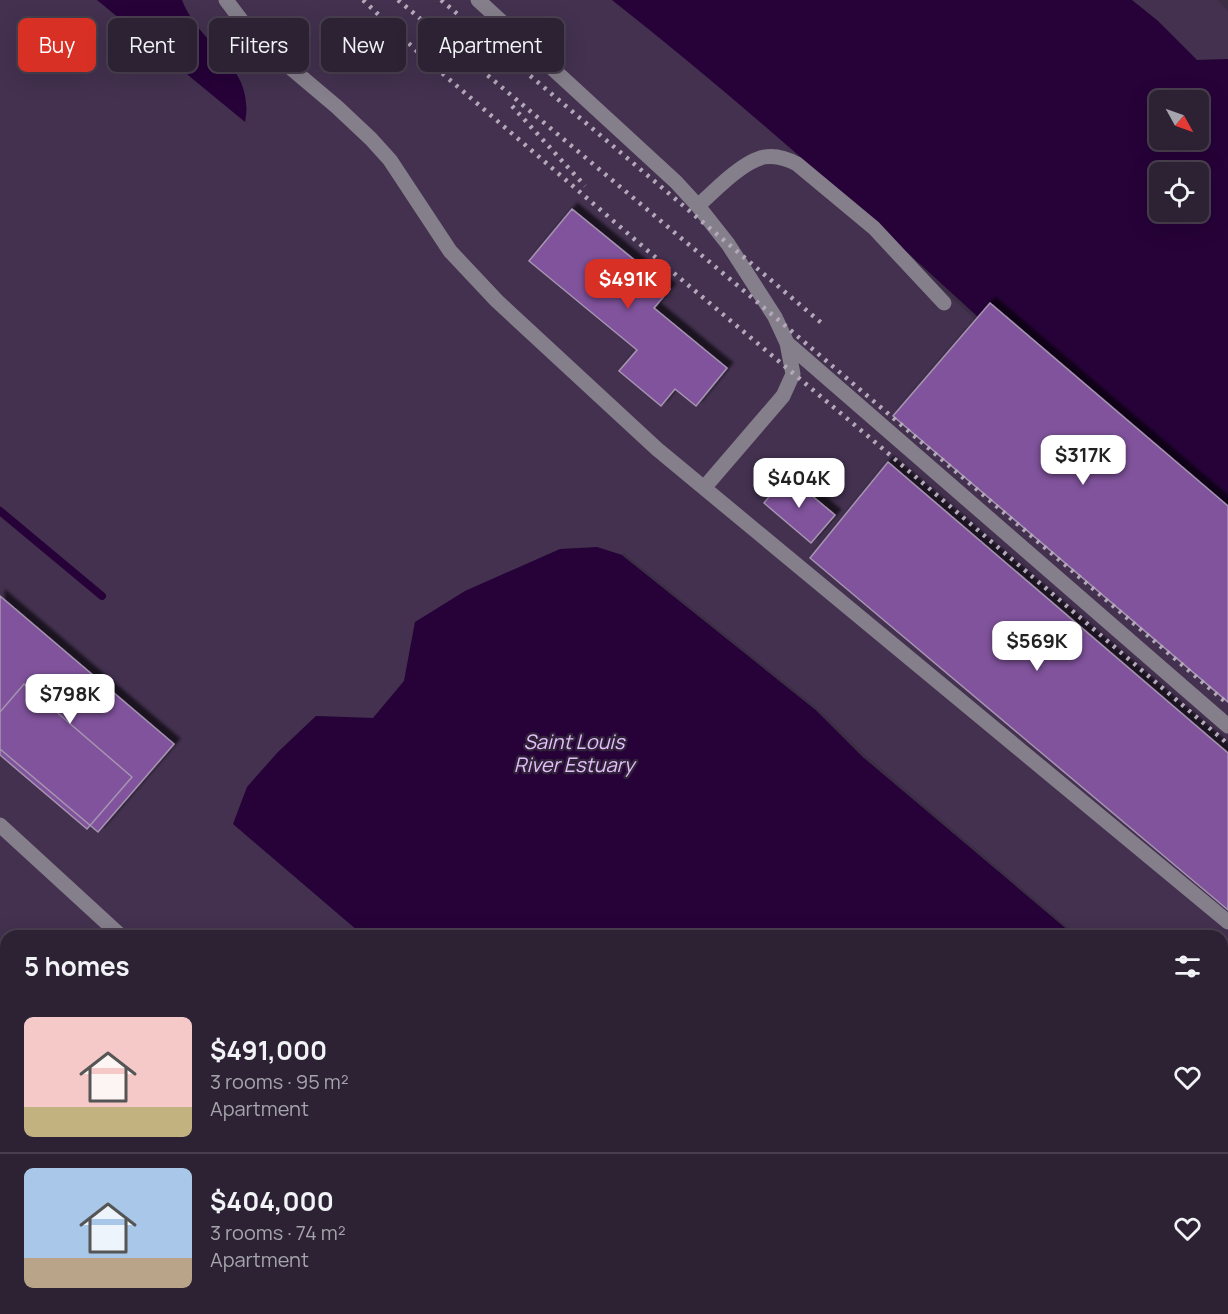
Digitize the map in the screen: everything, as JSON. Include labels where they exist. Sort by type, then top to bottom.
[{"type":"lane","points":[[226,0],[254,37],[371,139],[396,169],[450,251],[497,301],[648,441],[1228,922]]},
{"type":"lane","points":[[478,0],[676,182],[698,206],[728,244],[770,308],[787,344],[793,374],[783,396],[704,488]]},
{"type":"lane","points":[[698,206],[753,162],[765,157],[788,159],[874,228],[944,303]]},
{"type":"lane","points":[[787,344],[1228,726]]},
{"type":"lane","points":[[0,825],[114,930]]},
{"type":"shaded area","points":[[0,0],[612,0],[679,52],[825,177],[977,317],[1228,506],[1228,930],[1068,930],[863,757],[817,711],[622,555],[597,547],[415,622],[404,681],[373,718],[316,716],[278,752],[247,787],[234,824],[357,930],[0,930]]},
{"type":"shaded area","points":[[1132,0],[1217,0],[1228,11],[1228,59],[1197,60],[1158,21]]},
{"type":"water","points":[[97,0],[182,0],[191,18],[119,18]]},
{"type":"water","points":[[612,0],[1132,0],[1158,21],[1197,60],[1228,59],[1228,506],[990,303],[978,317],[798,155]]},
{"type":"water","points":[[197,26],[209,40],[209,72],[235,72],[246,102],[245,122],[184,72],[197,72]]},
{"type":"water","name":"Saint Louis River Estuary","points":[[597,547],[622,555],[817,711],[863,757],[1068,930],[357,930],[233,824],[247,787],[278,752],[316,716],[373,718],[404,681],[415,622],[465,591],[560,549]]},
{"type":"pier","points":[[890,237],[977,317],[990,303],[1228,506],[1228,509],[976,320],[888,239]]},
{"type":"pier","points":[[623,553],[818,709],[865,755],[1071,930],[1068,930],[863,757],[817,711],[622,555]]},
{"type":"building","points":[[572,209],[670,289],[654,308],[727,368],[696,406],[675,389],[661,406],[619,371],[637,350],[529,261]]},
{"type":"building","points":[[990,303],[1228,506],[1228,702],[893,416]]},
{"type":"building","points":[[888,462],[1228,753],[1228,910],[810,558]]},
{"type":"building","points":[[787,475],[835,515],[811,543],[764,503]]},
{"type":"building","points":[[0,596],[174,744],[98,832],[0,749]]},
{"type":"building","points":[[24,684],[132,777],[87,829],[0,755],[0,712]]},
{"type":"waterway","points":[[0,511],[102,596]]},
{"type":"railway","points":[[363,0],[421,55],[669,269],[1228,744]]},
{"type":"railway","points":[[398,0],[775,317],[1228,704]]},
{"type":"railway","points":[[441,0],[825,326]]},
{"type":"railway","points":[[512,106],[585,186]]}]
